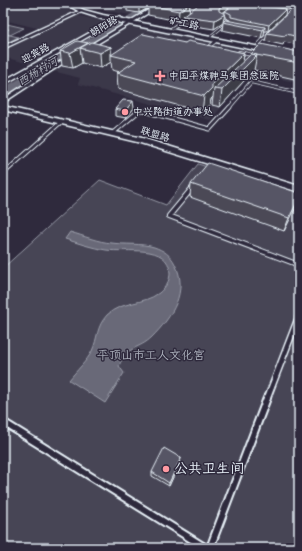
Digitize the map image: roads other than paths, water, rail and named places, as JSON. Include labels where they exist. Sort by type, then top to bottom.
[{"type":"main road","name":"矿工路","points":[[67,3],[82,11],[218,44],[299,57]]},
{"type":"main road","name":"矿工路","points":[[75,3],[123,20],[299,53]]},
{"type":"street","points":[[123,20],[163,3]]},
{"type":"street","points":[[3,48],[82,11]]},
{"type":"street","name":"朝阳路","points":[[81,51],[123,20]]},
{"type":"street","name":"迎宾路","points":[[3,83],[123,20]]},
{"type":"street","points":[[3,101],[45,72],[75,54]]},
{"type":"street","name":"联盟路","points":[[3,108],[113,133],[299,189]]},
{"type":"lane","points":[[211,36],[228,22],[220,18],[239,3]]},
{"type":"lane","points":[[278,4],[299,7]]},
{"type":"lane","points":[[235,6],[242,8]]},
{"type":"lane","points":[[172,28],[193,14]]},
{"type":"lane","points":[[224,26],[231,27]]},
{"type":"lane","points":[[258,45],[272,31]]},
{"type":"lane","points":[[261,33],[268,34]]},
{"type":"lane","points":[[210,46],[218,44]]},
{"type":"lane","points":[[203,52],[210,46],[218,44]]},
{"type":"lane","points":[[81,51],[89,53]]},
{"type":"lane","points":[[234,51],[257,56],[252,61]]},
{"type":"lane","points":[[113,133],[140,110],[210,129],[251,82],[299,93]]},
{"type":"lane","points":[[3,174],[62,122]]},
{"type":"lane","points":[[197,182],[169,216],[299,264]]},
{"type":"lane","points":[[210,548],[299,316]]},
{"type":"lane","points":[[3,422],[206,548]]},
{"type":"water","points":[[70,232],[96,240],[117,244],[144,245],[157,248],[164,251],[171,258],[179,274],[179,294],[172,312],[152,337],[130,351],[122,359],[119,366],[124,373],[105,403],[69,380],[90,355],[103,319],[119,307],[146,300],[159,293],[167,284],[170,273],[168,264],[162,257],[155,253],[145,251],[114,251],[90,247],[65,239]]},
{"type":"waterway","name":"西杨村河","points":[[3,93],[156,3]]},
{"type":"place","name":"中国平煤神马集团总医院","points":[[160,76]]},
{"type":"place","name":"中兴路街道办事处","points":[[125,112]]},
{"type":"place","name":"公共卫生间","points":[[166,469]]},
{"type":"park label","name":"平顶山市工人文化宫","points":[[151,356]]}]
